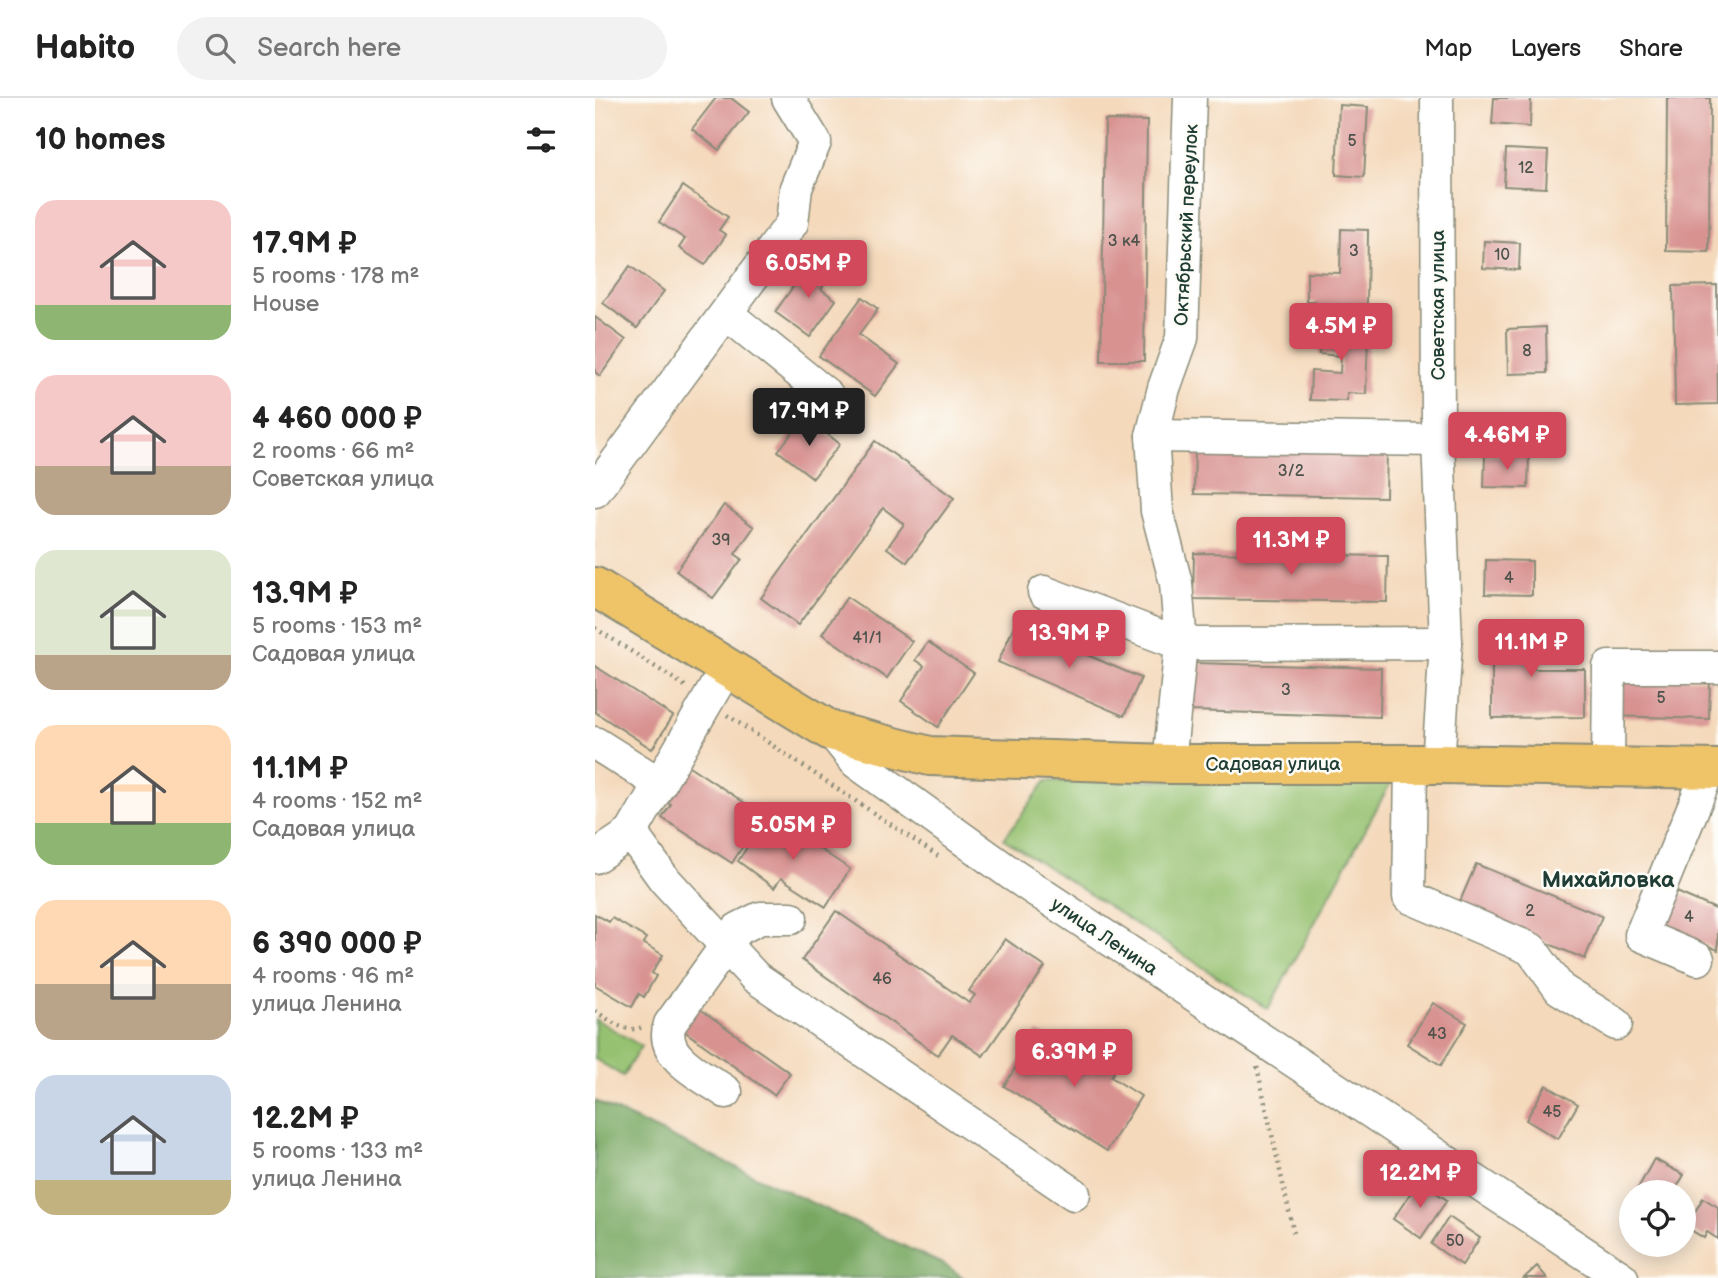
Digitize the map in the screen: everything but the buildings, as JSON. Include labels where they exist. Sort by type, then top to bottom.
[{"type":"main road","name":"улица Ленина","points":[[595,587],[831,731]]},
{"type":"main road","name":"Садовая улица","points":[[831,731],[930,756],[1169,764],[1425,764],[1714,769]]},
{"type":"street","points":[[595,491],[792,223],[796,188],[815,142],[788,98]]},
{"type":"street","name":"Октябрьский переулок","points":[[1169,764],[1181,644],[1176,583],[1157,512],[1152,436],[1164,388],[1182,338],[1190,98]]},
{"type":"street","name":"Советская улица","points":[[1437,98],[1438,440],[1446,643],[1425,764],[1409,897],[1531,949],[1560,989],[1616,1024]]},
{"type":"street","points":[[727,313],[827,395]]},
{"type":"street","points":[[1152,436],[1438,440]]},
{"type":"street","points":[[1044,592],[1181,644],[1446,643]]},
{"type":"street","points":[[595,857],[631,833],[727,667]]},
{"type":"street","points":[[1608,767],[1609,667],[1718,667]]},
{"type":"street","name":"улица Ленина","points":[[831,731],[856,762],[1013,875],[1622,1278]]},
{"type":"street","points":[[595,743],[660,784]]},
{"type":"street","points":[[1698,959],[1641,935],[1714,769]]},
{"type":"street","points":[[631,833],[663,879],[755,977],[1074,1194]]},
{"type":"street","points":[[726,1092],[672,1053],[667,1038],[670,1024],[738,929],[753,920],[791,918]]},
{"type":"path","points":[[595,628],[948,863]]},
{"type":"path","points":[[595,1011],[624,1028],[638,1029],[647,1023]]},
{"type":"path","points":[[1257,1065],[1294,1234]]},
{"type":"green space","points":[[1392,780],[1268,1009],[1004,839],[1046,781]]},
{"type":"green space","points":[[595,1019],[641,1046],[623,1076],[595,1059]]},
{"type":"green space","points":[[595,1101],[947,1266],[964,1278],[595,1278]]},
{"type":"district","name":"Михайловка","points":[[1608,880]]}]
